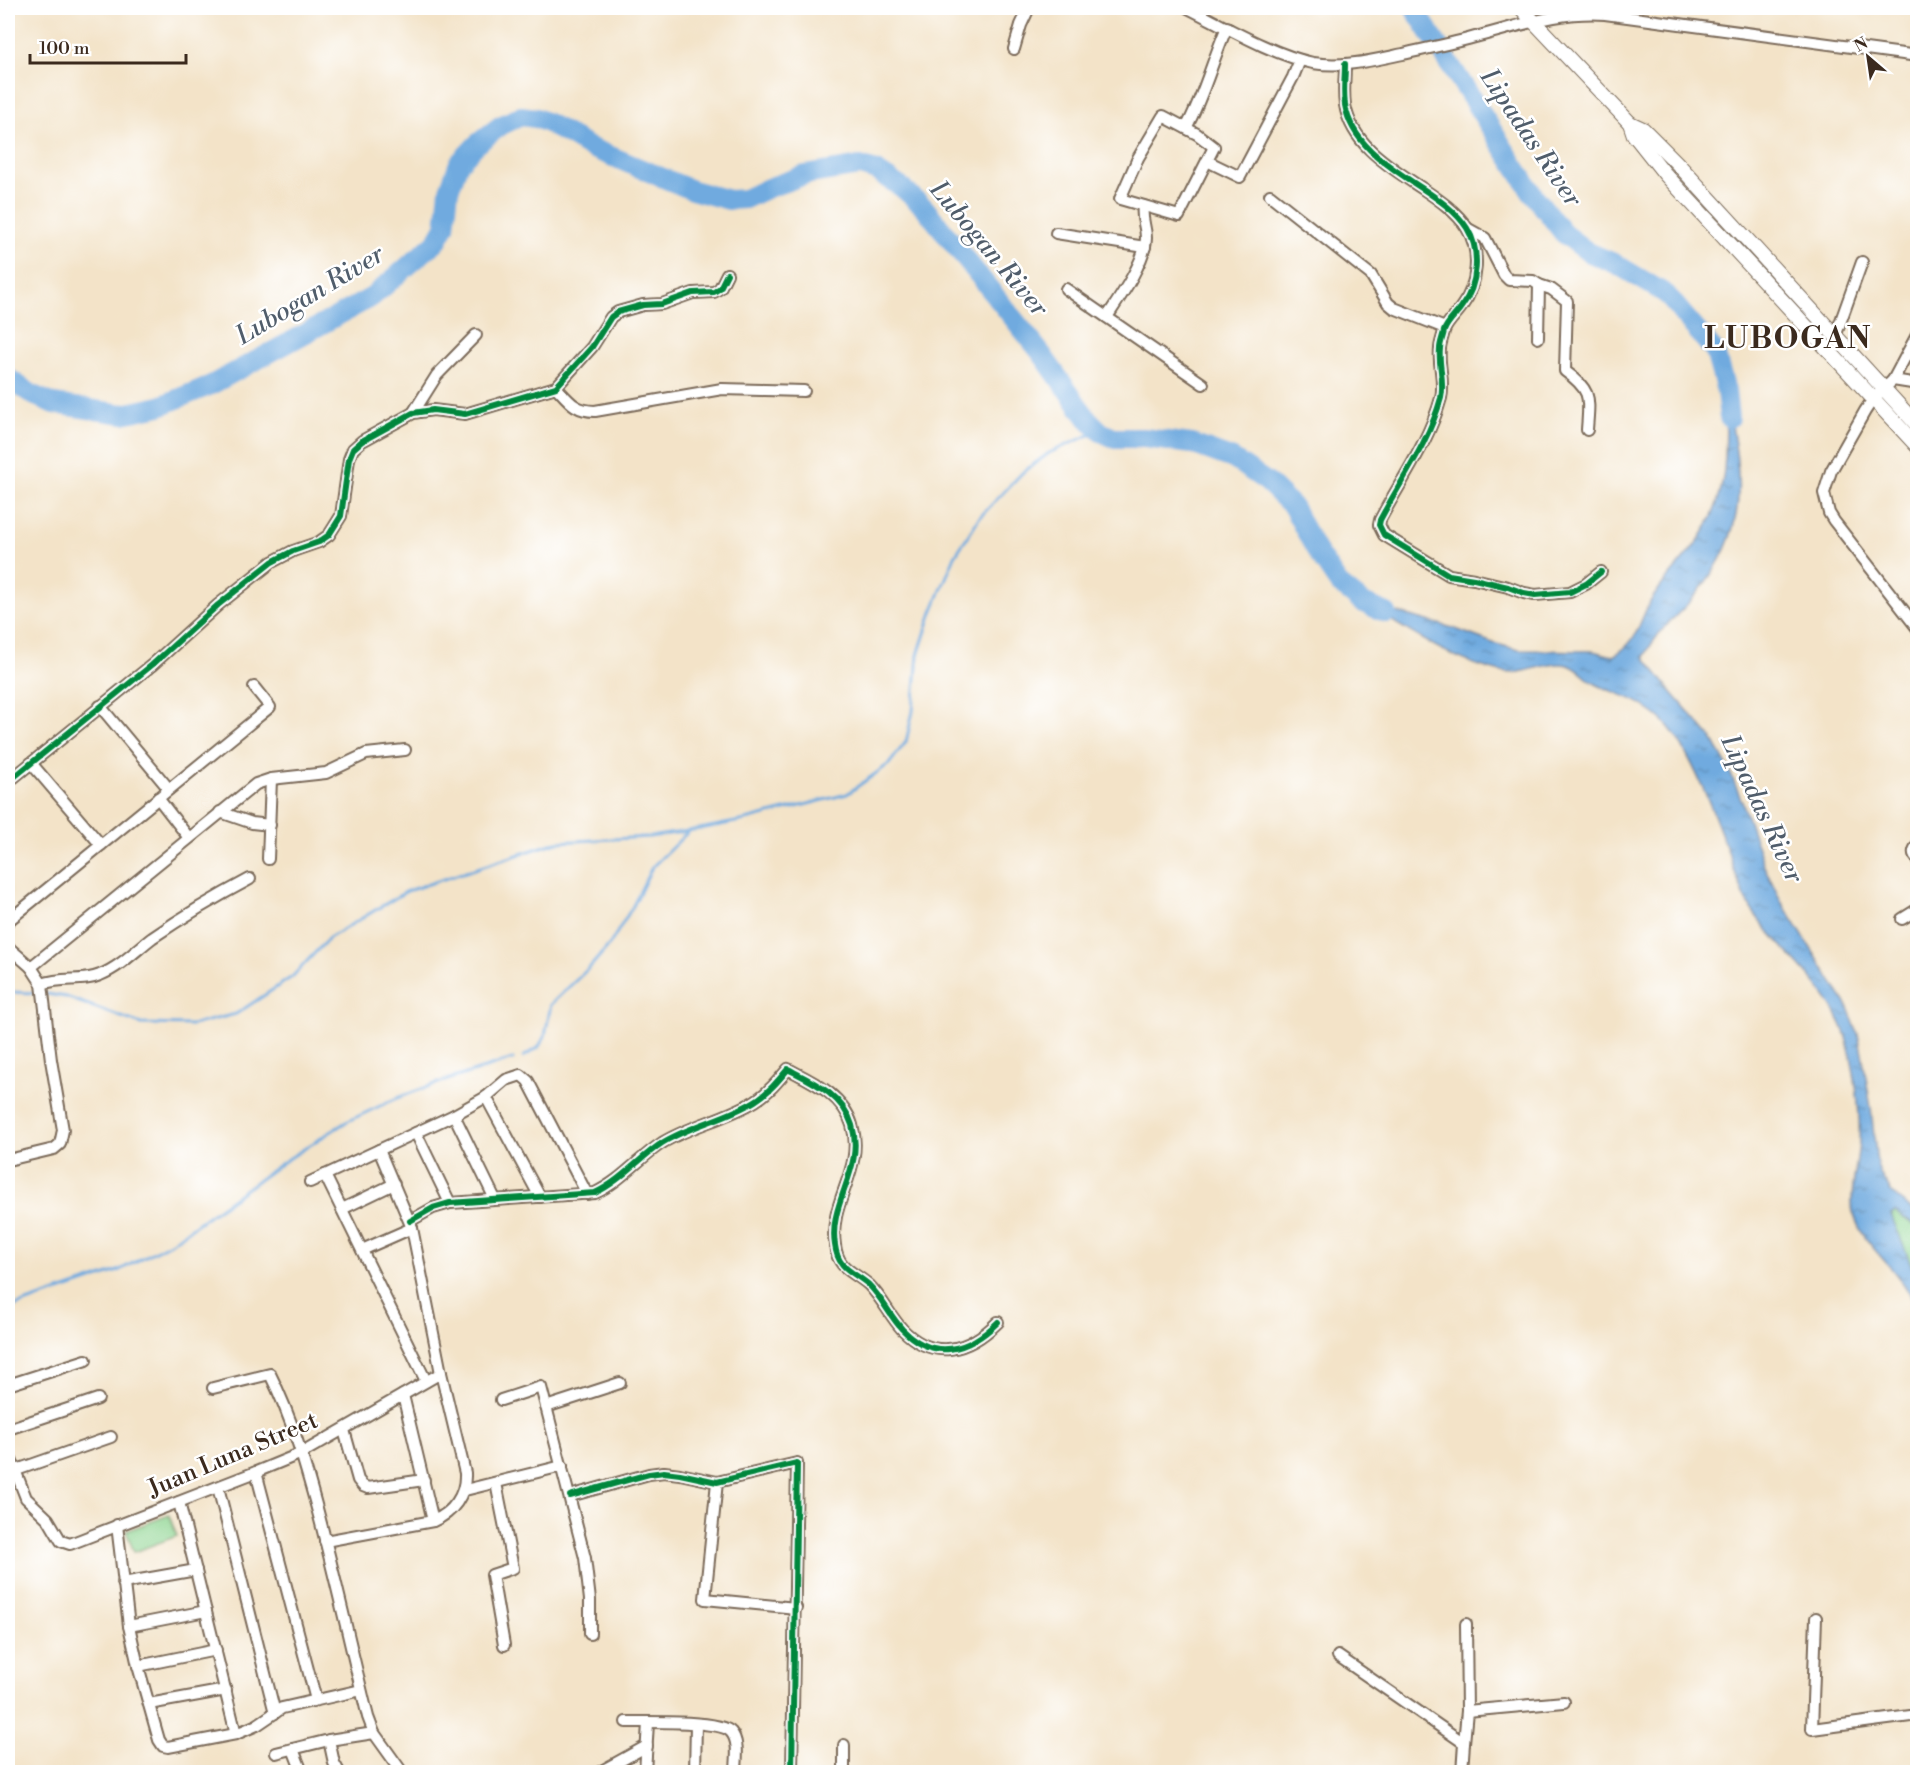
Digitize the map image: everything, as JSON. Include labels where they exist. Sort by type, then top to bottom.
[{"type":"main road","points":[[1521,8],[1630,123],[1643,129],[1677,163],[1917,426]]},
{"type":"main road","points":[[1630,123],[1634,135],[1665,174],[1883,389],[1917,447]]},
{"type":"street","points":[[1014,49],[1029,8]]},
{"type":"street","points":[[1188,8],[1300,60],[1328,64],[1345,64],[1410,52],[1477,37],[1533,21],[1572,14],[1614,11],[1917,56]]},
{"type":"street","points":[[1186,128],[1201,100],[1211,63],[1227,27]]},
{"type":"street","points":[[1207,161],[1240,177],[1300,60]]},
{"type":"street","points":[[1345,64],[1346,107],[1357,133],[1379,159],[1395,172],[1437,198],[1467,228],[1485,238],[1509,280],[1533,281],[1551,289],[1567,301],[1565,371],[1580,381],[1589,397],[1587,430]]},
{"type":"street","points":[[1163,116],[1186,128],[1214,147],[1179,216],[1120,199],[1148,140],[1163,116]]},
{"type":"street","points":[[1270,195],[1371,274],[1385,298],[1394,308],[1445,328]]},
{"type":"street","points":[[1107,317],[1128,284],[1145,247],[1143,206]]},
{"type":"street","points":[[1467,228],[1474,250],[1473,285],[1462,306],[1445,328],[1440,348],[1443,379],[1436,413],[1428,435],[1380,520],[1381,530],[1384,535],[1449,575],[1484,581],[1524,593],[1536,595],[1570,592],[1579,589],[1601,573]]},
{"type":"street","points":[[1056,233],[1145,247]]},
{"type":"street","points":[[1835,337],[1862,262]]},
{"type":"street","points":[[8,782],[165,654],[225,599],[272,562],[293,551],[319,542],[329,535],[341,516],[346,470],[354,449],[362,441],[413,413],[433,410],[465,414],[556,387],[592,347],[611,317],[628,309],[662,304],[693,293],[714,292],[720,288],[726,274]]},
{"type":"street","points":[[1538,338],[1539,285]]},
{"type":"street","points":[[1066,289],[1203,384]]},
{"type":"street","points":[[1917,333],[1883,389],[1853,430],[1831,471],[1824,493],[1828,513],[1917,629]]},
{"type":"street","points":[[413,413],[437,375],[476,335]]},
{"type":"street","points":[[1883,389],[1917,384]]},
{"type":"street","points":[[556,387],[572,404],[585,411],[722,389],[804,391]]},
{"type":"street","points":[[8,921],[270,707],[254,687]]},
{"type":"street","points":[[100,706],[169,789]]},
{"type":"street","points":[[31,967],[256,784],[271,779],[326,772],[345,765],[358,756],[405,750]]},
{"type":"street","points":[[31,763],[101,845]]},
{"type":"street","points":[[268,859],[271,779]]},
{"type":"street","points":[[158,798],[189,838]]},
{"type":"street","points":[[220,812],[252,823],[270,825]]},
{"type":"street","points":[[1917,845],[1913,850],[1917,859]]},
{"type":"street","points":[[42,984],[62,978],[91,979],[101,975],[117,966],[176,922],[250,879]]},
{"type":"street","points":[[1902,919],[1917,909]]},
{"type":"street","points":[[8,947],[31,967],[42,984],[51,1060],[63,1130],[60,1144],[48,1151],[8,1160]]},
{"type":"street","points":[[362,1250],[411,1224],[434,1208],[450,1203],[595,1193],[609,1186],[677,1134],[742,1108],[756,1100],[768,1091],[788,1069],[828,1091],[844,1109],[851,1123],[855,1141],[852,1164],[846,1188],[834,1215],[835,1248],[845,1269],[868,1285],[902,1328],[916,1341],[933,1347],[953,1349],[967,1346],[984,1336],[998,1322]]},
{"type":"street","points":[[310,1182],[454,1115],[486,1097],[506,1080],[521,1075],[525,1077],[587,1194]]},
{"type":"street","points":[[486,1097],[540,1197]]},
{"type":"street","points":[[454,1115],[495,1199]]},
{"type":"street","points":[[416,1133],[450,1203]]},
{"type":"street","points":[[379,1150],[411,1224],[441,1373],[465,1473],[465,1490]]},
{"type":"street","points":[[325,1175],[426,1381]]},
{"type":"street","points":[[342,1209],[394,1184]]},
{"type":"street","points":[[8,1385],[86,1360]]},
{"type":"street","name":"Juan Luna Street","points":[[8,1452],[11,1471],[26,1498],[48,1519],[61,1541],[70,1544],[302,1453],[441,1373]]},
{"type":"street","points":[[213,1388],[270,1374],[288,1411],[302,1453],[368,1717],[374,1733],[402,1773]]},
{"type":"street","points":[[546,1407],[620,1383]]},
{"type":"street","points":[[501,1400],[541,1387],[589,1577],[590,1634]]},
{"type":"street","points":[[403,1395],[433,1521]]},
{"type":"street","points":[[8,1429],[98,1399]]},
{"type":"street","points":[[344,1430],[358,1480],[363,1486],[373,1488],[424,1480]]},
{"type":"street","points":[[11,1471],[111,1437]]},
{"type":"street","points":[[570,1496],[631,1478],[664,1472],[717,1482],[797,1463],[792,1773]]},
{"type":"street","points":[[325,1540],[433,1521],[447,1512],[465,1490],[562,1466]]},
{"type":"street","points":[[256,1472],[316,1700]]},
{"type":"street","points":[[717,1482],[705,1599],[796,1608]]},
{"type":"street","points":[[496,1483],[513,1568],[492,1575],[504,1645]]},
{"type":"street","points":[[218,1487],[275,1713]]},
{"type":"street","points":[[179,1502],[236,1734]]},
{"type":"street","points":[[117,1525],[129,1626],[159,1740],[165,1747],[236,1734],[291,1706],[361,1690]]},
{"type":"street","points":[[123,1584],[196,1570]]},
{"type":"street","points":[[129,1626],[206,1611]]},
{"type":"street","points":[[1816,1618],[1812,1729],[1917,1715]]},
{"type":"street","points":[[1462,1773],[1467,1711],[1466,1624]]},
{"type":"street","points":[[138,1666],[216,1650]]},
{"type":"street","points":[[1338,1656],[1464,1743]]},
{"type":"street","points":[[149,1704],[226,1690]]},
{"type":"street","points":[[1467,1711],[1564,1702]]},
{"type":"street","points":[[626,1722],[723,1727],[732,1733],[736,1743],[736,1773]]},
{"type":"street","points":[[645,1773],[648,1722]]},
{"type":"street","points":[[695,1773],[696,1724]]},
{"type":"street","points":[[276,1753],[329,1740],[374,1733]]},
{"type":"street","points":[[329,1740],[334,1763],[339,1773]]},
{"type":"street","points":[[844,1745],[844,1773]]},
{"type":"street","points":[[600,1773],[647,1746]]},
{"type":"street","points":[[293,1749],[302,1773]]},
{"type":"green space","points":[[1895,1212],[1917,1227],[1917,1279],[1891,1217]]},
{"type":"green space","points":[[169,1515],[177,1536],[134,1552],[126,1531]]},
{"type":"water","points":[[1726,391],[1738,473],[1735,521],[1728,544],[1715,568],[1697,593],[1656,638],[1644,657],[1712,739],[1728,767],[1764,866],[1782,903],[1847,1005],[1858,1034],[1862,1053],[1880,1174],[1892,1193],[1917,1214],[1917,1227],[1895,1212],[1891,1215],[1917,1279],[1917,1306],[1898,1277],[1865,1238],[1853,1212],[1853,1188],[1859,1142],[1858,1102],[1845,1034],[1837,1016],[1816,984],[1748,904],[1694,769],[1667,725],[1642,705],[1594,683],[1570,666],[1560,664],[1508,673],[1482,667],[1429,643],[1363,603],[1453,628],[1519,650],[1593,651],[1613,656],[1633,639],[1654,596],[1700,538],[1710,521],[1722,486],[1726,449]]},
{"type":"waterway","name":"Lipadas River","points":[[1414,8],[1533,194],[1563,233],[1588,252],[1616,264],[1666,294],[1715,352],[1726,391],[1729,418]]},
{"type":"waterway","name":"Lubogan River","points":[[8,378],[33,395],[54,404],[123,414],[160,406],[211,385],[372,297],[437,241],[445,227],[449,190],[459,163],[477,144],[500,126],[521,116],[536,118],[548,123],[589,147],[692,190],[729,200],[745,199],[805,175],[860,166],[876,171],[901,187],[924,207],[1041,353],[1087,418],[1101,432],[1114,438],[1144,438],[1192,444],[1233,459],[1267,482],[1292,506],[1316,550],[1339,584],[1363,603],[1387,613]]},
{"type":"waterway","points":[[47,994],[66,997],[141,1024],[192,1025],[236,1014],[292,977],[329,938],[407,891],[557,842],[649,837],[689,831],[746,820],[847,794],[889,764],[906,742],[913,711],[918,655],[932,612],[955,556],[979,518],[1022,473],[1049,453],[1101,432]]},
{"type":"waterway","points":[[523,1057],[538,1048],[545,1036],[551,1004],[591,966],[610,944],[633,906],[652,867],[688,832]]},
{"type":"waterway","points":[[8,992],[38,993]]},
{"type":"waterway","points":[[8,1313],[15,1306],[118,1271],[172,1242],[282,1163],[346,1122],[397,1098],[513,1059]]},
{"type":"cycle path","points":[[1345,64],[1345,105],[1349,120],[1356,132],[1375,154],[1458,217],[1467,228],[1476,257],[1472,288],[1445,328],[1441,342],[1442,392],[1436,414],[1422,445],[1380,520],[1379,525],[1384,535],[1449,575],[1535,595],[1570,592],[1586,584],[1601,572]]},
{"type":"cycle path","points":[[8,782],[152,665],[218,605],[272,562],[293,551],[319,542],[329,535],[341,516],[349,459],[353,449],[362,441],[413,413],[433,410],[465,414],[556,387],[592,347],[611,317],[618,312],[643,305],[662,304],[693,293],[714,292],[720,288],[727,274]]},
{"type":"cycle path","points":[[410,1221],[433,1208],[450,1203],[595,1193],[613,1182],[662,1143],[755,1101],[769,1091],[788,1069],[826,1091],[842,1105],[852,1125],[855,1141],[854,1156],[834,1229],[835,1245],[839,1260],[843,1265],[869,1285],[902,1329],[926,1346],[939,1349],[963,1346],[987,1332],[998,1322]]},
{"type":"cycle path","points":[[570,1496],[649,1474],[664,1472],[717,1482],[797,1463],[792,1772]]},
{"type":"district","name":"LUBOGAN","points":[[1788,339]]}]
